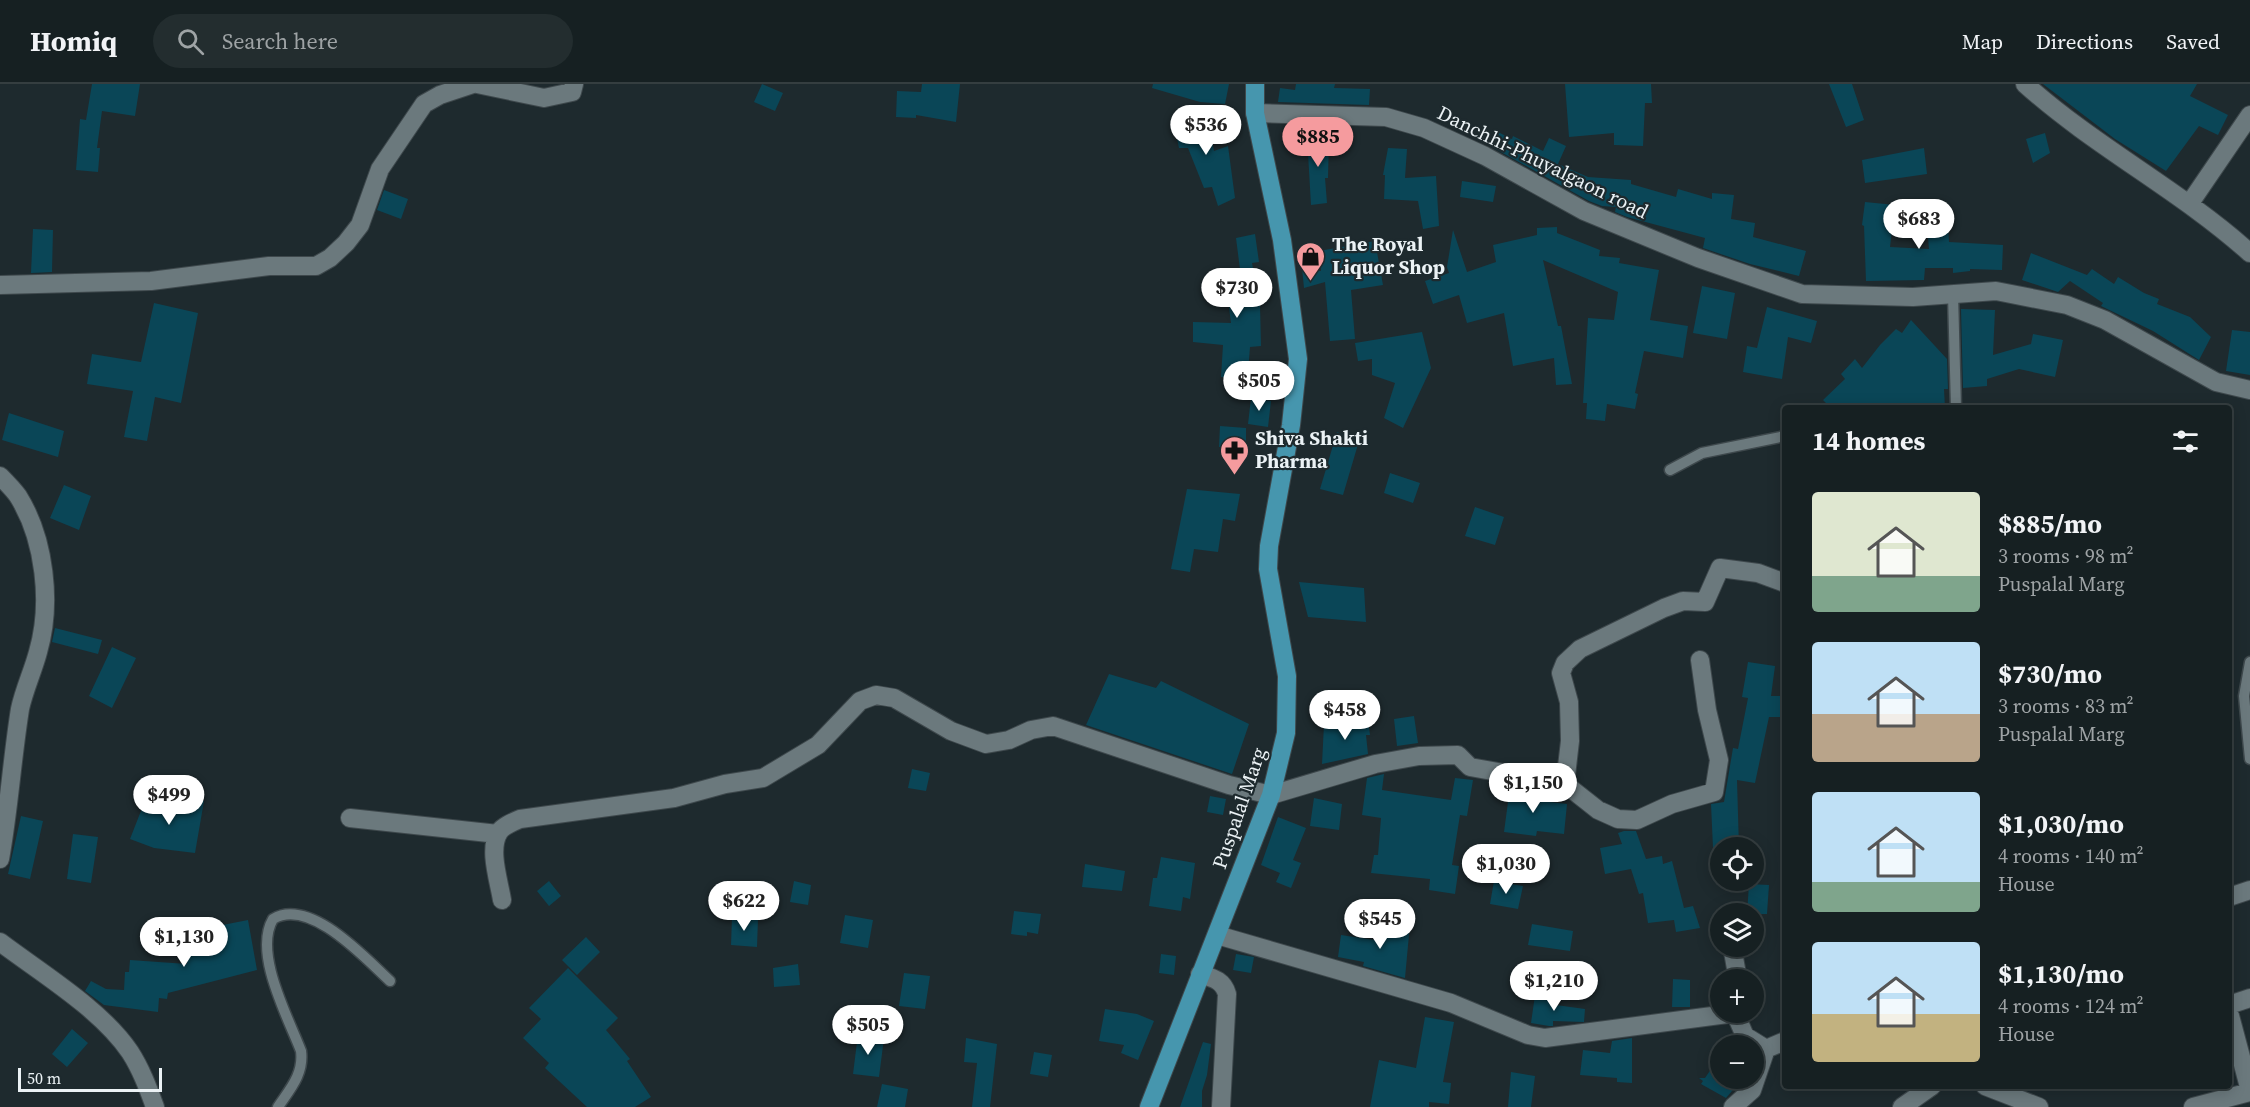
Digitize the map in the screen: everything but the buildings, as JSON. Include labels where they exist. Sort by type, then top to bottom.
[{"type":"main road","name":"Puspalal Marg","points":[[1149,1107],[1271,795],[1283,756],[1288,709],[1287,676],[1268,569],[1269,546],[1291,425],[1298,358],[1282,240],[1255,113],[1255,84]]},
{"type":"street","points":[[0,285],[151,281],[269,266],[316,266],[330,258],[360,225],[380,169],[424,104],[449,91],[475,84],[544,98],[572,92],[574,84]]},
{"type":"street","points":[[2025,84],[2130,165],[2154,178],[2190,203],[2250,253]]},
{"type":"street","name":"Danchhi-Phuyalgaon road","points":[[1255,113],[1386,117],[1424,128],[1485,156],[1584,211],[1698,258],[1802,294],[1913,297],[1996,291],[2067,305],[2105,320],[2216,382],[2250,390]]},
{"type":"street","points":[[2190,203],[2250,115]]},
{"type":"street","points":[[0,476],[18,496],[33,529],[42,564],[44,603],[39,650],[21,706],[8,815],[0,859]]},
{"type":"street","points":[[1564,784],[1570,741],[1569,711],[1561,673],[1565,663],[1580,649],[1683,601],[1705,602],[1720,568],[1758,573],[1782,582]]},
{"type":"street","points":[[502,900],[495,854],[498,834],[520,819],[663,800],[763,778],[818,746],[860,701],[876,695],[894,698],[951,731],[976,741],[996,744],[1032,730],[1053,726],[1229,785],[1271,795],[1375,764],[1419,756],[1458,755],[1470,767],[1564,784],[1598,810],[1618,819],[1637,820],[1672,804],[1713,792],[1719,760],[1707,710],[1700,660]]},
{"type":"street","points":[[350,818],[498,834]]},
{"type":"street","points":[[2232,896],[2250,890]]},
{"type":"street","points":[[1217,935],[1451,1002],[1528,1035],[1545,1038],[1710,1016]]},
{"type":"street","points":[[0,942],[89,1011],[116,1036],[130,1052],[155,1107]]},
{"type":"street","points":[[1200,974],[1217,979],[1225,985],[1227,994],[1221,1107]]},
{"type":"street","points":[[2232,1004],[2250,998]]},
{"type":"street","points":[[1739,1023],[1745,1036],[1766,1049]]},
{"type":"street","points":[[2193,1107],[2250,1091],[2232,1023]]},
{"type":"street","points":[[1733,1107],[1752,1090],[1766,1049],[1782,1042]]},
{"type":"street","points":[[1902,1107],[1928,1089]]},
{"type":"street","points":[[1993,1089],[2039,1107]]},
{"type":"lane","points":[[1953,294],[1953,393],[1955,405]]},
{"type":"lane","points":[[1670,470],[1702,453],[1782,437]]},
{"type":"lane","points":[[2250,662],[2244,696],[2250,759]]},
{"type":"lane","points":[[278,1107],[299,1076],[303,1064],[301,1051],[269,968],[268,928],[273,919],[289,914],[314,920],[332,929],[390,981]]},
{"type":"place","name":"The Royal Liquor Shop","points":[[1311,282]]},
{"type":"place","name":"Shiva Shakti Pharma","points":[[1234,476]]}]
